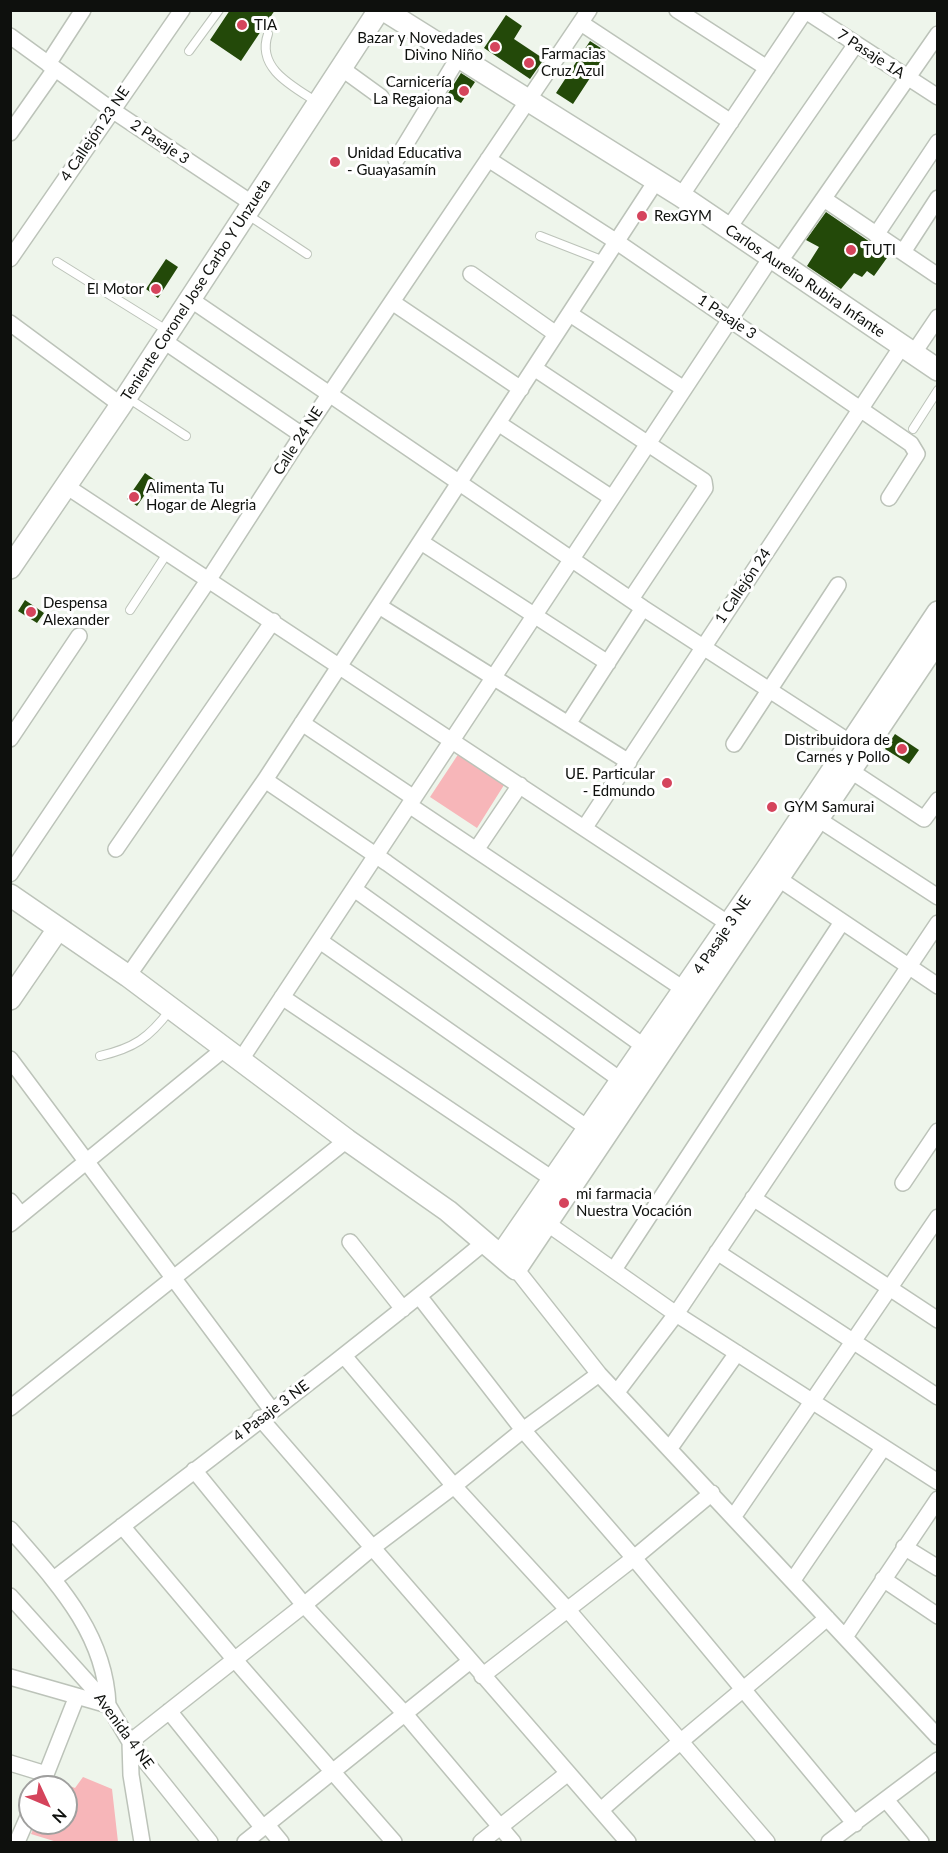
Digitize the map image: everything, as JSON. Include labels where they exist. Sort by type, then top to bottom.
[{"type":"street","points":[[10,133],[52,66],[83,10]]},
{"type":"street","name":"4 Callejón 23 NE","points":[[10,259],[182,10]]},
{"type":"street","name":"Teniente Coronel Jose Carbo Y Unzueta","points":[[10,568],[124,401],[379,10]]},
{"type":"street","name":"Carlos Aurelio Rubira Infante","points":[[384,10],[681,196],[938,370]]},
{"type":"street","points":[[677,10],[766,68]]},
{"type":"street","points":[[681,196],[804,11]]},
{"type":"street","name":"7 Pasaje 1A","points":[[804,11],[938,97]]},
{"type":"street","points":[[586,14],[730,122]]},
{"type":"street","name":"Calle 24 NE","points":[[10,874],[586,14]]},
{"type":"street","points":[[10,1201],[16,1220],[232,1055],[282,997],[730,319],[824,199],[938,34]]},
{"type":"street","name":"2 Pasaje 3","points":[[10,36],[250,209]]},
{"type":"street","points":[[729,229],[855,44]]},
{"type":"street","points":[[396,160],[458,58]]},
{"type":"street","points":[[341,68],[381,97]]},
{"type":"street","points":[[876,234],[938,142]]},
{"type":"street","name":"1 Pasaje 3","points":[[488,159],[617,242],[911,444],[917,454],[889,498]]},
{"type":"street","points":[[128,976],[265,780],[656,181]]},
{"type":"street","points":[[903,252],[938,198]]},
{"type":"street","points":[[824,199],[938,276]]},
{"type":"street","points":[[471,274],[556,334]]},
{"type":"street","points":[[190,299],[637,604],[851,743]]},
{"type":"street","points":[[392,302],[520,389]]},
{"type":"street","points":[[570,314],[684,389]]},
{"type":"street","name":"1 Callejón 24","points":[[585,827],[861,409],[908,350],[938,318]]},
{"type":"street","points":[[10,323],[124,401]]},
{"type":"street","points":[[166,336],[302,435]]},
{"type":"street","points":[[534,368],[649,442],[704,481],[705,488],[637,604],[608,663],[568,724]]},
{"type":"street","points":[[498,423],[612,498]]},
{"type":"street","points":[[66,486],[729,924]]},
{"type":"street","points":[[421,542],[608,663]]},
{"type":"street","points":[[734,744],[838,585]]},
{"type":"street","points":[[379,606],[629,762]]},
{"type":"street","name":"4 Pasaje 3 NE","points":[[54,1579],[266,1414],[345,1357],[419,1296],[494,1248],[554,1180],[685,990],[938,612]]},
{"type":"street","points":[[116,849],[273,621]]},
{"type":"street","points":[[10,739],[79,636]]},
{"type":"street","name":"4 Pasaje 3 NE","points":[[516,1269],[938,640]]},
{"type":"street","points":[[302,723],[476,850],[685,990]]},
{"type":"street","points":[[851,771],[924,819],[938,800]]},
{"type":"street","points":[[265,780],[376,855],[645,1047]]},
{"type":"street","points":[[476,850],[520,785]]},
{"type":"street","points":[[818,819],[938,897]]},
{"type":"street","points":[[779,879],[938,986]]},
{"type":"street","points":[[354,889],[622,1081]]},
{"type":"street","points":[[10,895],[128,976],[347,1140],[448,1211],[494,1248],[516,1269],[599,1374],[938,1737]]},
{"type":"street","points":[[615,1269],[842,922]]},
{"type":"street","points":[[617,1392],[676,1314],[938,923]]},
{"type":"street","points":[[10,999],[58,929]]},
{"type":"street","points":[[320,941],[589,1129]]},
{"type":"street","points":[[282,997],[554,1180]]},
{"type":"street","points":[[10,1059],[174,1279],[266,1414],[372,1548],[628,1842]]},
{"type":"street","points":[[903,1183],[938,1131]]},
{"type":"street","points":[[10,1408],[347,1140]]},
{"type":"street","points":[[753,1198],[938,1320]]},
{"type":"street","points":[[734,1516],[888,1289],[932,1239],[938,1217]]},
{"type":"street","points":[[548,1224],[676,1314],[938,1482]]},
{"type":"street","points":[[350,1242],[403,1309]]},
{"type":"street","points":[[717,1252],[938,1396]]},
{"type":"street","points":[[419,1296],[522,1430],[634,1558],[742,1692],[855,1824]]},
{"type":"street","points":[[670,1448],[737,1353]]},
{"type":"street","points":[[345,1357],[454,1486],[567,1610],[766,1842]]},
{"type":"street","points":[[142,1842],[131,1775],[130,1742],[522,1430],[599,1374]]},
{"type":"street","points":[[793,1580],[883,1448]]},
{"type":"street","points":[[194,1470],[304,1605],[405,1714],[513,1842]]},
{"type":"street","points":[[482,1676],[634,1558],[712,1493]]},
{"type":"street","points":[[845,1637],[938,1499]]},
{"type":"street","points":[[122,1526],[394,1842]]},
{"type":"street","points":[[10,1529],[54,1579],[75,1610],[102,1660],[107,1679],[108,1705],[10,1677]]},
{"type":"street","points":[[904,1547],[938,1568]]},
{"type":"street","points":[[883,1579],[938,1616]]},
{"type":"street","name":"Avenida 4 NE","points":[[10,1596],[108,1705],[130,1742],[210,1842]]},
{"type":"street","points":[[10,1613],[32,1621]]},
{"type":"street","points":[[601,1810],[678,1741],[742,1692],[828,1618]]},
{"type":"street","points":[[245,1842],[470,1662]]},
{"type":"street","points":[[45,1775],[76,1695]]},
{"type":"street","points":[[169,1711],[281,1842]]},
{"type":"street","points":[[829,1842],[938,1760]]},
{"type":"street","points":[[10,1763],[32,1775]]},
{"type":"street","points":[[481,1842],[568,1773]]},
{"type":"street","points":[[886,1801],[921,1842]]},
{"type":"lane","points":[[189,51],[219,10]]},
{"type":"lane","points":[[268,34],[264,45],[266,61],[281,76],[318,103]]},
{"type":"lane","points":[[250,209],[307,254]]},
{"type":"lane","points":[[540,236],[604,261]]},
{"type":"lane","points":[[57,262],[166,336]]},
{"type":"lane","points":[[913,429],[938,390]]},
{"type":"lane","points":[[124,401],[186,436]]},
{"type":"lane","points":[[130,610],[168,552]]},
{"type":"lane","points":[[100,1056],[123,1051],[141,1041],[171,1008]]},
{"type":"shaded area","points":[[459,753],[504,785],[477,828],[430,797]]},
{"type":"shaded area","points":[[83,1777],[112,1789],[118,1842],[57,1842],[34,1835],[78,1835],[78,1784]]},
{"type":"building","name":"TIA","points":[[230,10],[275,10],[241,61],[210,40]]},
{"type":"building","points":[[506,15],[522,26],[514,39],[544,59],[530,79],[484,48]]},
{"type":"building","points":[[590,41],[607,52],[573,104],[556,93]]},
{"type":"building","points":[[461,73],[475,82],[461,103],[447,95]]},
{"type":"building","name":"TUTI","points":[[826,212],[889,255],[874,276],[867,271],[862,277],[854,273],[841,289],[807,266],[819,247],[806,240]]},
{"type":"building","points":[[166,259],[178,267],[158,298],[146,289]]},
{"type":"building","points":[[145,473],[155,480],[137,506],[127,499]]},
{"type":"building","name":"Despensa Alexander","points":[[25,600],[44,613],[37,623],[18,611]]},
{"type":"building","name":"Distribuidora de Carnes y Pollo","points":[[895,734],[919,750],[909,764],[885,749]]},
{"type":"place","name":"TIA","points":[[242,25]]},
{"type":"place","name":"Bazar y Novedades Divino Niño","points":[[495,47]]},
{"type":"place","name":"Farmacias Cruz Azul","points":[[529,63]]},
{"type":"place","name":"Carnicería La Regaiona","points":[[464,91]]},
{"type":"place","name":"Unidad Educativa - Guayasamín","points":[[335,162]]},
{"type":"place","name":"RexGYM","points":[[642,216]]},
{"type":"place","name":"TUTI","points":[[851,250]]},
{"type":"place","name":"El Motor","points":[[156,289]]},
{"type":"place","name":"Alimenta Tu Hogar de Alegria","points":[[134,497]]},
{"type":"place","name":"Despensa Alexander","points":[[31,612]]},
{"type":"place","name":"Distribuidora de Carnes y Pollo","points":[[902,749]]},
{"type":"place","name":"UE. Particular - Edmundo","points":[[667,783]]},
{"type":"place","name":"GYM Samurai","points":[[772,807]]},
{"type":"place","name":"mi farmacia Nuestra Vocación","points":[[564,1203]]}]
